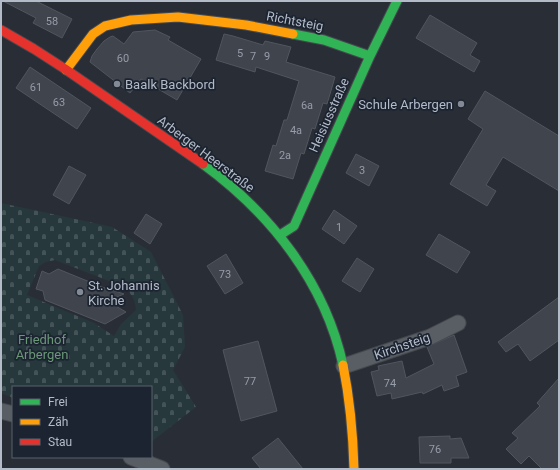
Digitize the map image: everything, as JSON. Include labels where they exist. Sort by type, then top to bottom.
[{"type":"main road","name":"Heisiusstraße","points":[[280,235],[294,226],[370,56],[397,1]]},
{"type":"main road","name":"Richtsteig","points":[[66,70],[93,34],[105,26],[131,20],[178,17],[246,25],[324,40],[370,56]]},
{"type":"main road","name":"Arberger Heerstraße","points":[[2,32],[19,40],[66,70],[228,183],[252,205],[280,235],[297,259],[319,297],[334,332],[344,366],[352,409],[354,469]]},
{"type":"street","name":"Kirchsteig","points":[[344,366],[430,337],[458,323]]},
{"type":"street","points":[[1,411],[12,414]]},
{"type":"street","points":[[134,458],[162,469]]},
{"type":"green space","name":"Friedhof Arbergen","points":[[1,203],[112,227],[151,252],[183,315],[185,347],[173,370],[196,407],[152,441],[152,386],[12,386],[12,398],[1,393]],"holes":[[[55,260],[122,286],[128,291],[135,302],[136,310],[121,324],[114,336],[94,323],[27,295],[39,266],[46,262]]]},
{"type":"building","points":[[3,1],[36,1],[72,19],[62,38],[33,23],[36,18]]},
{"type":"building","points":[[430,15],[477,43],[470,55],[480,61],[474,72],[416,38]]},
{"type":"building","points":[[155,30],[170,37],[168,40],[201,59],[177,100],[141,79],[130,93],[90,62],[97,49],[110,37],[113,36],[124,44],[133,32]]},
{"type":"building","points":[[224,34],[263,45],[265,41],[291,47],[286,62],[335,77],[327,104],[323,103],[315,129],[312,128],[304,154],[301,153],[293,179],[265,171],[273,145],[276,146],[284,120],[287,120],[299,81],[256,67],[255,72],[216,60]]},
{"type":"building","points":[[30,67],[91,108],[77,129],[16,88]]},
{"type":"building","points":[[485,91],[559,136],[559,191],[503,157],[486,185],[496,191],[487,206],[450,184],[483,129],[468,119]]},
{"type":"building","points":[[356,154],[379,166],[369,186],[346,173]]},
{"type":"building","points":[[69,166],[86,175],[69,204],[53,195]]},
{"type":"building","points":[[334,210],[357,226],[344,244],[322,229]]},
{"type":"building","points":[[146,214],[162,224],[150,244],[134,233]]},
{"type":"building","points":[[439,234],[470,252],[457,273],[426,255]]},
{"type":"building","points":[[226,254],[243,283],[225,294],[207,266]]},
{"type":"building","points":[[357,258],[374,269],[360,292],[342,281]]},
{"type":"building","points":[[58,269],[102,287],[124,294],[107,301],[126,312],[105,324],[45,300],[43,291],[36,289],[42,271],[49,274]]},
{"type":"building","points":[[559,297],[559,340],[530,361],[518,344],[506,352],[498,342]]},
{"type":"building","points":[[454,335],[467,372],[456,376],[459,386],[444,391],[442,385],[423,394],[422,392],[392,399],[391,393],[377,396],[371,372],[379,370],[378,366],[402,361],[406,378],[434,364],[427,347]]},
{"type":"building","points":[[258,341],[277,411],[241,421],[223,350]]},
{"type":"building","points":[[559,378],[559,469],[542,469],[529,456],[521,464],[506,449],[518,438],[512,433],[540,406],[537,403]]},
{"type":"building","points":[[450,436],[450,439],[461,438],[469,458],[451,458],[451,463],[420,463],[419,437]]},
{"type":"building","points":[[278,438],[303,469],[261,469],[252,458]]},
{"type":"traffic: fast","points":[[280,235],[294,226],[370,56],[397,1]]},
{"type":"traffic: fast","points":[[293,34],[324,40],[370,56]]},
{"type":"traffic: fast","points":[[203,164],[228,183],[251,204],[272,227],[291,252],[323,305],[335,335],[343,365]]},
{"type":"traffic: slow","points":[[66,70],[93,34],[105,26],[131,20],[178,17],[246,25],[293,34]]},
{"type":"traffic: slow","points":[[343,365],[351,417],[354,469]]},
{"type":"traffic: jam","points":[[1,30],[65,69],[203,164]]},
{"type":"place","name":"Baalk Backbord","points":[[117,84]]},
{"type":"place","name":"Schule Arbergen","points":[[461,104]]},
{"type":"place","name":"St. Johannis Kirche","points":[[80,292]]}]
